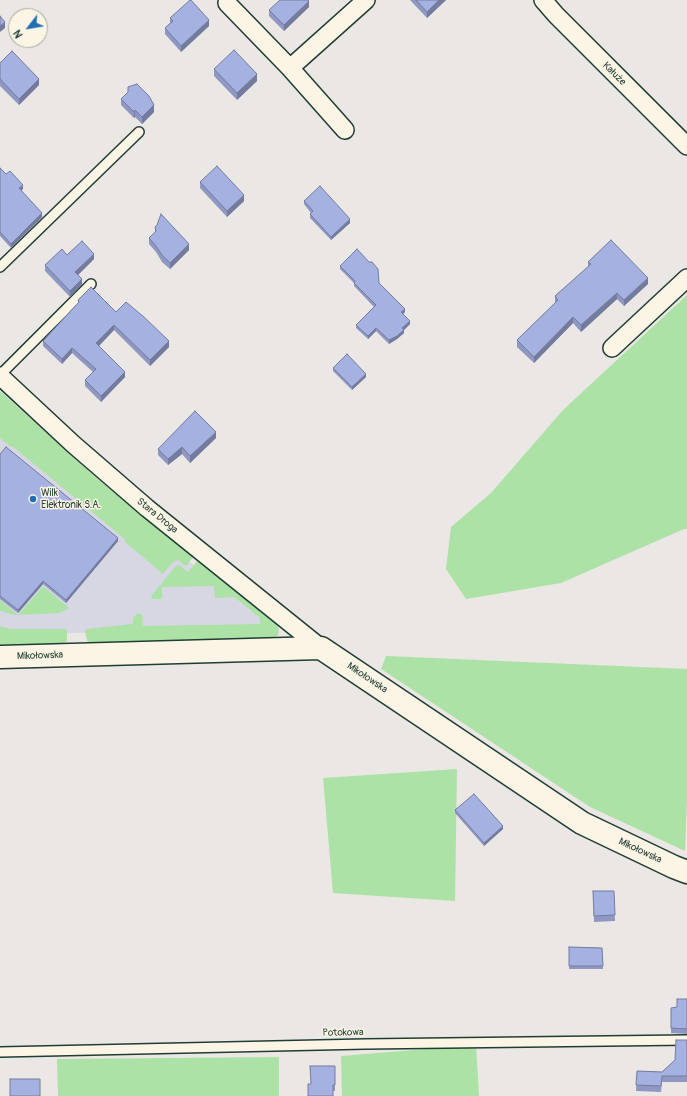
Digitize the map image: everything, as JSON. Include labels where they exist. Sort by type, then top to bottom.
[{"type":"street","points":[[290,68],[366,0]]},
{"type":"street","name":"Kałuże","points":[[543,0],[556,15],[687,146]]},
{"type":"street","points":[[227,3],[290,68],[346,130]]},
{"type":"street","points":[[612,348],[687,278]]},
{"type":"street","name":"Stara Droga","points":[[0,375],[73,444],[147,508],[321,648]]},
{"type":"street","name":"Mikołowska","points":[[0,657],[321,648],[582,823],[687,872]]},
{"type":"lane","points":[[0,267],[139,132]]},
{"type":"lane","points":[[0,375],[91,284]]},
{"type":"lane","name":"Potokowa","points":[[0,1052],[365,1044],[687,1040]]},
{"type":"shaded area","points":[[0,405],[29,434],[260,618],[260,628],[0,635]]},
{"type":"green space","points":[[687,295],[687,529],[561,583],[466,599],[446,569],[451,527],[491,493],[563,410]]},
{"type":"green space","points":[[0,391],[94,476],[129,505],[195,555],[186,566],[178,560],[172,563],[163,574],[124,541],[126,540],[12,446],[11,447],[0,438]]},
{"type":"green space","points":[[199,559],[277,622],[279,631],[274,640],[90,645],[85,632],[86,629],[133,624],[133,618],[138,613],[142,615],[143,626],[260,624],[260,618],[234,597],[215,598],[214,586],[162,587],[161,599],[151,598],[175,567],[179,565],[188,572]]},
{"type":"green space","points":[[43,586],[69,608],[59,613],[18,615]]},
{"type":"green space","points":[[0,600],[18,615],[0,611]]},
{"type":"green space","points":[[0,626],[11,629],[65,629],[67,630],[67,641],[64,645],[0,649]]},
{"type":"green space","points":[[386,656],[687,669],[687,797],[685,851],[590,807],[381,669]]},
{"type":"green space","points":[[457,769],[455,901],[333,893],[323,778]]},
{"type":"green space","points":[[476,1045],[479,1096],[342,1096],[341,1056]]},
{"type":"green space","points":[[279,1057],[279,1096],[58,1096],[57,1059]]},
{"type":"building","points":[[190,0],[209,20],[181,46],[165,28],[173,21],[170,18]]},
{"type":"building","points":[[280,0],[309,1],[284,25],[269,10]]},
{"type":"building","points":[[416,0],[439,0],[427,12]]},
{"type":"building","points":[[0,16],[5,22],[0,26]]},
{"type":"building","points":[[234,50],[257,74],[237,93],[214,69]]},
{"type":"building","points":[[12,51],[39,79],[19,99],[0,79],[0,63]]},
{"type":"building","points":[[137,84],[149,96],[154,105],[142,117],[135,110],[134,112],[121,99],[128,92],[128,87]]},
{"type":"building","points":[[217,166],[244,195],[227,211],[200,182]]},
{"type":"building","points":[[0,168],[6,174],[10,171],[23,185],[19,188],[42,213],[11,244],[0,232]]},
{"type":"building","points":[[320,186],[350,219],[331,237],[310,214],[313,211],[304,201]]},
{"type":"building","points":[[161,214],[189,244],[170,263],[149,238],[156,231],[155,227]]},
{"type":"building","points":[[611,240],[648,278],[624,300],[617,293],[581,325],[573,317],[534,357],[517,340],[558,300],[555,296],[591,264],[588,262]]},
{"type":"building","points":[[82,241],[94,254],[75,272],[82,279],[70,291],[45,265],[62,249],[67,255]]},
{"type":"building","points":[[357,249],[378,269],[379,283],[405,309],[401,312],[410,321],[402,328],[404,330],[389,340],[376,328],[368,336],[356,325],[376,305],[354,283],[355,281],[340,266]]},
{"type":"building","points":[[91,287],[116,312],[126,302],[169,341],[150,360],[114,325],[96,343],[125,372],[101,396],[85,380],[96,369],[72,348],[62,359],[43,341]]},
{"type":"building","points":[[347,354],[366,374],[352,387],[333,368]]},
{"type":"building","points":[[195,411],[216,432],[190,456],[182,447],[168,459],[158,449]]},
{"type":"building","name":"Wilk Elektronik S.A.","points":[[6,447],[118,538],[66,600],[43,581],[18,610],[0,596],[0,454]]},
{"type":"building","points":[[474,794],[503,826],[484,843],[455,810]]},
{"type":"building","points":[[593,891],[614,891],[615,915],[594,916]]},
{"type":"building","points":[[569,947],[602,948],[603,966],[569,966]]},
{"type":"building","points":[[677,999],[687,999],[687,1029],[671,1028],[671,1008],[677,1007]]},
{"type":"building","points":[[676,1040],[687,1040],[687,1076],[662,1076],[661,1086],[636,1085],[637,1071],[662,1072],[675,1060]]},
{"type":"building","points":[[310,1066],[335,1066],[335,1085],[333,1085],[333,1096],[308,1096],[308,1084],[311,1084]]},
{"type":"building","points":[[10,1079],[40,1079],[40,1096],[10,1096]]},
{"type":"place","name":"Wilk Elektronik S.A.","points":[[33,499]]}]
